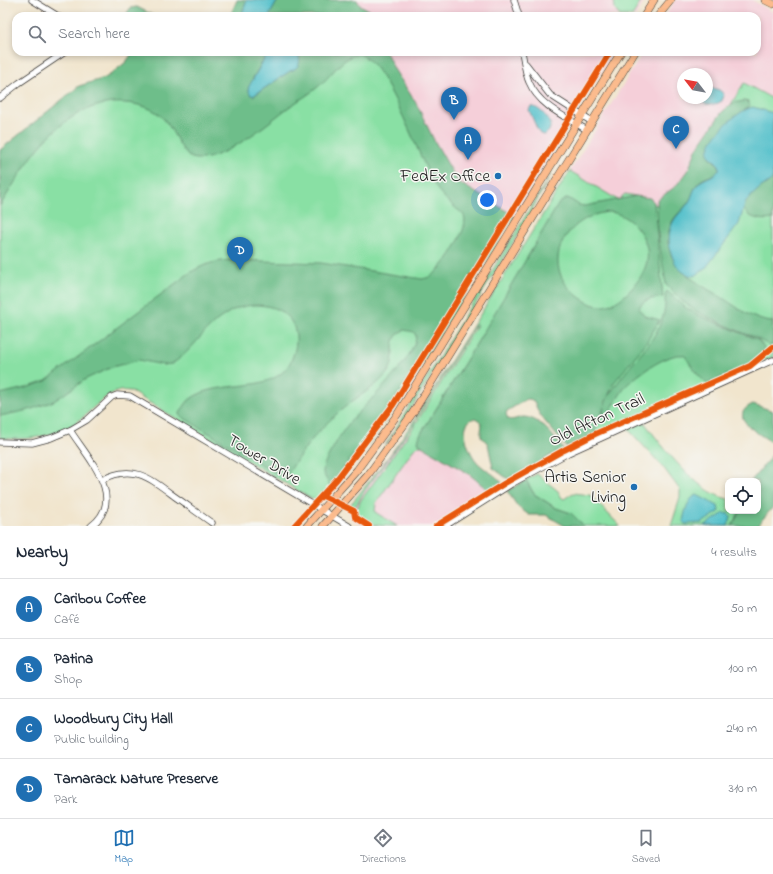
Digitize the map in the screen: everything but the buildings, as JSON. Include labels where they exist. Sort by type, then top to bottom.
[{"type":"main road","points":[[646,12],[650,0]]},
{"type":"main road","points":[[646,12],[654,0]]},
{"type":"main road","points":[[660,12],[667,0]]},
{"type":"main road","points":[[661,12],[671,0]]},
{"type":"main road","points":[[766,0],[773,4]]},
{"type":"main road","points":[[307,526],[357,470],[394,420],[620,56]]},
{"type":"main road","points":[[323,526],[376,465],[412,414],[633,56]]},
{"type":"street","points":[[32,0],[52,12]]},
{"type":"street","points":[[514,0],[518,12]]},
{"type":"street","points":[[0,98],[58,56]]},
{"type":"street","points":[[523,56],[528,81],[538,97],[553,110],[587,130]]},
{"type":"street","points":[[524,62],[550,95],[592,122]]},
{"type":"street","points":[[445,526],[519,480],[581,447],[773,360]]},
{"type":"street","name":"Tower Drive","points":[[0,442],[32,443],[51,438],[70,430],[87,420],[112,397],[117,395],[130,396],[349,526]]},
{"type":"street","points":[[70,430],[102,480],[106,490],[106,505],[101,516],[91,526]]},
{"type":"street","points":[[102,480],[118,473],[142,474],[158,483],[212,524]]},
{"type":"shaded area","points":[[357,0],[645,0],[638,12],[367,12],[368,10],[360,5]]},
{"type":"shaded area","points":[[675,0],[752,0],[773,12],[773,100],[744,83],[669,206],[622,202],[570,171],[641,56],[761,56],[761,12],[668,12]]},
{"type":"shaded area","points":[[386,56],[612,56],[513,217],[454,182]]},
{"type":"shaded area","points":[[406,433],[498,488],[438,526],[364,526],[353,520],[349,512],[351,504]]},
{"type":"green space","points":[[237,0],[247,0],[242,12],[232,12]]},
{"type":"green space","points":[[278,0],[357,0],[360,5],[371,11],[371,12],[271,12]]},
{"type":"green space","points":[[614,0],[642,0],[634,12],[617,12]]},
{"type":"green space","points":[[137,7],[147,12],[128,12],[130,8]]},
{"type":"green space","points":[[130,56],[266,56],[253,78],[253,96],[295,69],[300,58],[299,56],[352,56],[337,67],[316,89],[255,133],[240,143],[211,157],[198,159],[188,156],[166,121],[156,112],[146,107],[129,103],[112,103],[92,107],[59,127],[45,141],[21,173],[0,206],[0,150],[79,86],[105,78],[126,62]]},
{"type":"green space","points":[[134,56],[386,56],[454,182],[511,216],[514,216],[395,408],[358,459],[324,499],[317,500],[310,498],[130,391],[114,393],[100,402],[74,424],[57,432],[29,438],[0,438],[0,154],[107,81]]},
{"type":"green space","points":[[361,56],[388,56],[394,69],[416,103],[434,140],[458,182],[510,213],[393,403],[330,486],[323,473],[328,457],[347,425],[389,381],[408,357],[414,346],[416,336],[414,332],[404,330],[398,334],[393,344],[391,367],[388,372],[379,382],[350,403],[319,431],[304,449],[285,479],[179,415],[189,400],[202,393],[217,389],[263,382],[276,377],[287,367],[294,353],[296,338],[294,326],[287,316],[278,310],[266,306],[253,305],[228,313],[212,325],[179,359],[172,364],[163,365],[139,360],[112,367],[86,379],[54,401],[29,410],[0,416],[0,394],[46,381],[188,274],[204,265],[232,260],[321,263],[422,279],[432,276],[439,270],[456,246],[461,236],[465,220],[463,214],[445,198],[435,186],[390,91],[379,73],[368,60]]},
{"type":"green space","points":[[744,83],[773,99],[773,357],[578,444],[581,436],[485,330],[420,435],[419,443],[422,446],[418,446],[413,450],[376,503],[375,512],[397,526],[386,526],[361,521],[355,513],[361,500],[413,428],[477,325],[475,325],[411,428],[365,490],[355,507],[350,506],[351,504],[390,455],[411,425],[570,171],[618,200],[625,194],[636,196],[619,200],[622,202],[669,206]]},
{"type":"green space","points":[[744,101],[749,102],[749,107],[730,121],[710,146],[710,158],[719,165],[719,170],[715,174],[699,182],[695,187],[690,201],[672,222],[668,235],[668,246],[672,257],[686,274],[750,315],[758,319],[773,322],[773,345],[770,346],[755,337],[697,312],[682,301],[666,285],[658,235],[657,200],[676,186],[689,168],[697,148],[722,112],[733,103]]},
{"type":"green space","points":[[551,174],[524,225],[409,412],[380,454]]},
{"type":"green space","points":[[773,179],[773,219],[764,220],[748,215],[743,208],[748,199],[760,187]]},
{"type":"green space","points":[[636,196],[650,198],[654,202],[663,297],[646,301],[639,309],[645,316],[660,320],[646,343],[613,384],[594,434],[566,447],[540,415],[534,402],[527,399],[507,411],[506,414],[508,419],[512,420],[524,417],[536,421],[556,439],[563,449],[508,479],[493,468],[488,444],[481,436],[482,426],[480,422],[475,418],[469,421],[465,432],[471,453],[478,463],[502,483],[489,491],[469,474],[420,445],[418,441],[420,435],[477,343],[559,203],[568,198],[579,205],[585,206]],"holes":[[[611,212],[619,214],[633,223],[643,237],[647,253],[645,268],[636,284],[630,291],[615,302],[600,306],[591,304],[583,300],[569,288],[561,275],[558,262],[560,250],[565,238],[573,228],[584,220],[597,214]]]},
{"type":"green space","points":[[667,291],[685,307],[698,315],[758,340],[764,347],[764,354],[751,364],[707,384],[697,374],[685,356],[672,356],[645,370],[626,386],[608,415],[604,417],[603,410],[611,392],[647,346],[659,327],[663,317]]},
{"type":"green space","points":[[753,404],[773,411],[773,443],[748,426],[744,420],[742,415],[745,409]]},
{"type":"green space","points":[[644,422],[670,456],[692,478],[704,488],[725,498],[725,514],[738,514],[732,526],[671,526],[680,498],[680,490],[663,467],[628,429]]},
{"type":"green space","points":[[773,454],[773,507],[757,526],[732,526],[738,514],[761,514],[761,478],[753,478]]},
{"type":"green space","points":[[537,474],[558,491],[564,499],[573,493],[590,495],[620,526],[584,526],[571,513],[556,508],[534,494],[526,480]]},
{"type":"green space","points":[[526,480],[534,494],[556,508],[571,513],[584,526],[565,526],[546,515],[529,515],[518,507],[507,491]]},
{"type":"water","points":[[247,0],[278,0],[271,12],[242,12]]},
{"type":"water","points":[[266,56],[298,56],[300,61],[296,68],[253,96],[250,94],[248,88]]},
{"type":"water","points":[[713,89],[717,89],[723,93],[724,96],[722,101],[714,105],[705,104],[713,104]]},
{"type":"water","points":[[531,106],[543,113],[551,124],[549,131],[545,135],[540,134],[538,131],[529,110]]},
{"type":"water","points":[[753,107],[773,113],[773,179],[760,188],[746,201],[739,224],[705,269],[695,276],[687,275],[681,271],[672,258],[669,234],[672,223],[689,202],[694,189],[699,182],[714,175],[719,170],[719,165],[708,154],[709,147],[718,132],[740,113]]},
{"type":"water","points":[[697,495],[718,506],[719,512],[702,523],[685,524],[683,522],[687,506],[691,499]]},
{"type":"water","points":[[724,513],[729,514],[731,517],[728,526],[704,526]]},
{"type":"cycle path","points":[[294,526],[337,479],[393,405],[608,56]]},
{"type":"cycle path","name":"Old Afton Trail","points":[[436,526],[505,483],[564,450],[595,434],[750,366],[773,347]]},
{"type":"cycle path","points":[[323,496],[354,511],[355,517],[369,526]]},
{"type":"place","name":"Patina","points":[[454,120]]},
{"type":"place","name":"Woodbury City Hall","points":[[676,149]]},
{"type":"place","name":"Caribou Coffee","points":[[468,160]]},
{"type":"place","name":"FedEx Office","points":[[498,176]]},
{"type":"place","name":"Tamarack Nature Preserve","points":[[240,270]]},
{"type":"place","name":"Artis Senior Living","points":[[634,487]]}]
